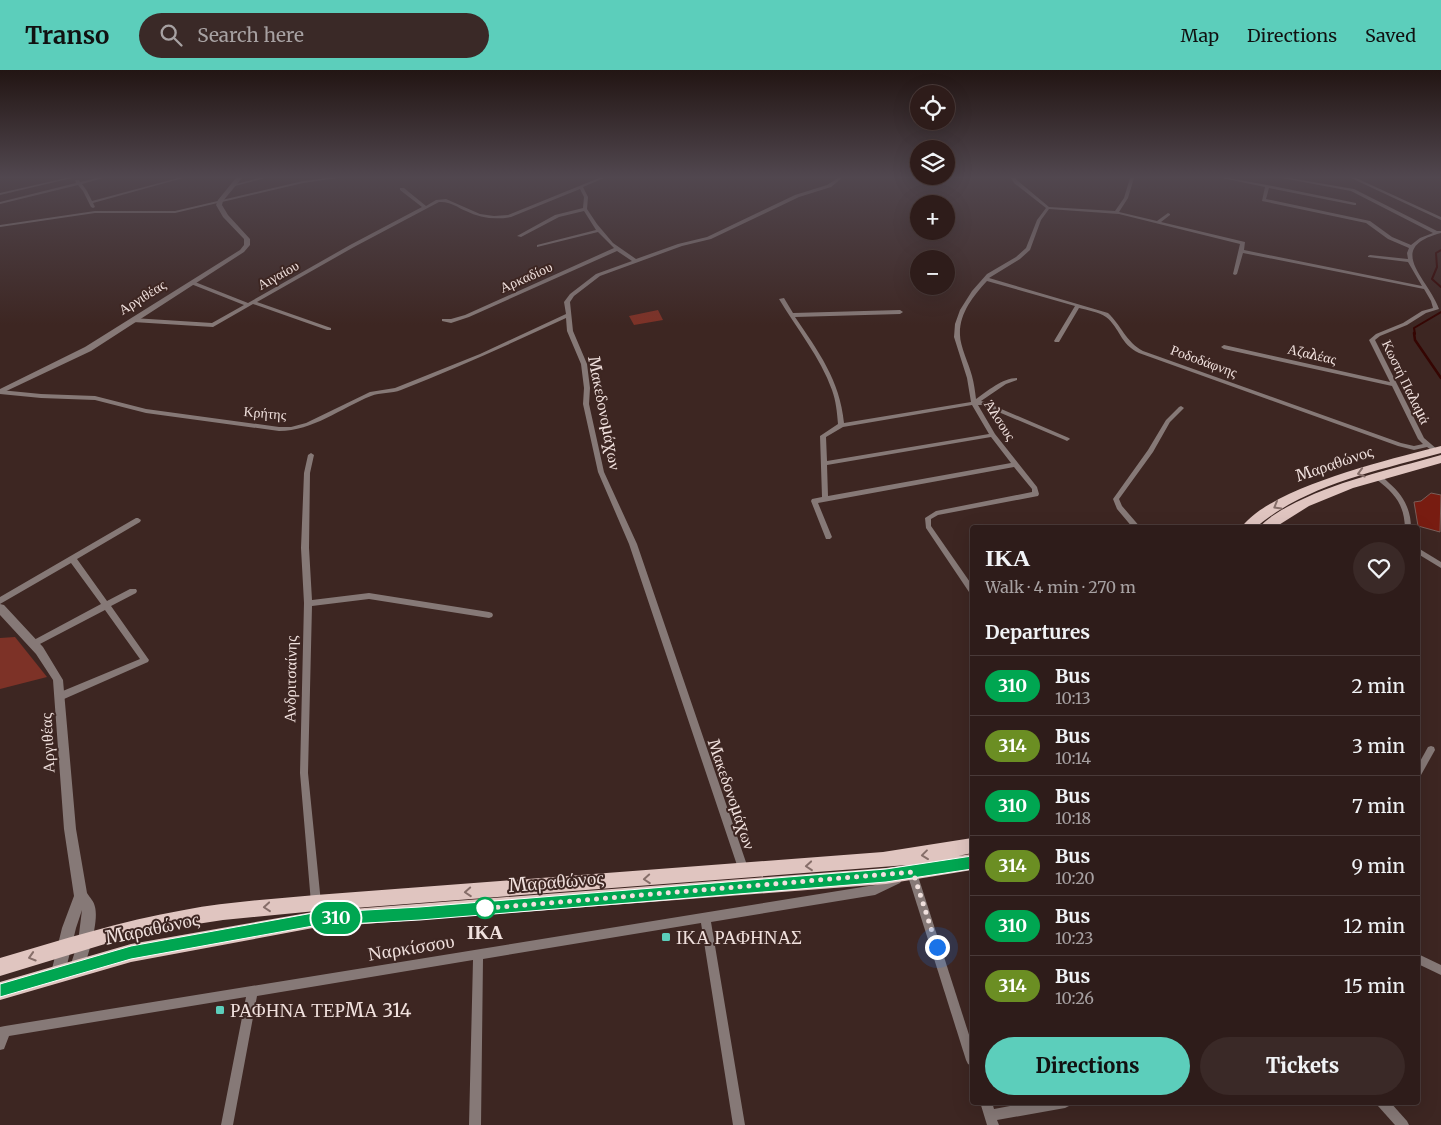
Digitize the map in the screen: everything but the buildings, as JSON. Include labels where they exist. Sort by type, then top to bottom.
[{"type":"main road","name":"Μαραθώνος","points":[[1270,525],[1306,503],[1378,477],[1436,451]]},
{"type":"main road","name":"Μαραθώνος","points":[[1251,525],[1278,506],[1311,490],[1347,477],[1436,451]]},
{"type":"main road","name":"Μαραθώνος","points":[[0,967],[118,932],[184,918],[242,910],[883,860],[970,846]]},
{"type":"main road","name":"Μαραθώνος","points":[[0,990],[78,967],[182,942],[313,920],[526,905],[913,872],[970,862]]},
{"type":"street","name":"Αργιθέας","points":[[0,392],[88,349],[233,258],[247,245],[247,238],[237,227]]},
{"type":"street","name":"Αιγαίου","points":[[133,320],[213,325],[390,227]]},
{"type":"street","points":[[519,236],[536,227]]},
{"type":"street","points":[[596,227],[616,249],[634,260]]},
{"type":"street","points":[[567,315],[567,302],[584,284],[598,274],[634,260],[716,235],[732,227]]},
{"type":"street","name":"Άλσους","points":[[970,587],[928,526],[928,518],[936,513],[1036,494],[1036,489],[993,435],[974,403],[970,378],[957,337],[958,324],[963,310],[980,283],[1018,258],[1028,249],[1036,227]]},
{"type":"street","points":[[1179,227],[1243,243],[1235,274]]},
{"type":"street","points":[[1375,227],[1390,238],[1411,247]]},
{"type":"street","points":[[539,246],[598,231]]},
{"type":"street","points":[[1370,256],[1410,261],[1411,247],[1418,240],[1439,232]]},
{"type":"street","name":"Αρκαδίου","points":[[444,320],[451,321],[467,316],[616,249]]},
{"type":"street","points":[[1241,251],[1425,288]]},
{"type":"street","name":"Κωστή Παλαμά","points":[[1410,261],[1436,309],[1424,312],[1405,324],[1378,335],[1372,340],[1418,432],[1436,451]]},
{"type":"street","name":"Ροδοδάφνης","points":[[986,279],[1106,314],[1115,322],[1129,346],[1141,352],[1400,445],[1436,451]]},
{"type":"street","points":[[193,283],[329,329]]},
{"type":"street","points":[[782,299],[818,356],[834,388],[841,407],[841,425]]},
{"type":"street","points":[[1057,341],[1078,305]]},
{"type":"street","points":[[792,314],[900,312]]},
{"type":"street","name":"Κρήτης","points":[[0,392],[95,398],[146,411],[291,429],[308,424],[364,396],[396,390],[482,355],[567,315]]},
{"type":"street","name":"Μακεδονομάχων","points":[[567,315],[570,331],[584,364],[587,388],[586,404],[601,472],[633,544],[744,871]]},
{"type":"street","name":"Αζαλέας","points":[[1224,347],[1394,385]]},
{"type":"street","points":[[974,403],[1004,383],[1015,379]]},
{"type":"street","points":[[825,499],[824,436],[841,425],[974,403],[991,406],[1067,438]]},
{"type":"street","points":[[1135,525],[1119,507],[1116,499],[1151,450],[1168,421],[1181,408]]},
{"type":"street","points":[[823,464],[993,435]]},
{"type":"street","name":"Ανδριτσαίνης","points":[[312,455],[308,473],[304,548],[308,603],[304,773],[316,903]]},
{"type":"street","points":[[828,536],[814,501],[1016,464]]},
{"type":"street","points":[[1378,477],[1397,492],[1403,500],[1408,525]]},
{"type":"street","points":[[0,601],[138,520]]},
{"type":"street","points":[[1420,552],[1441,565]]},
{"type":"street","points":[[61,696],[145,660],[72,558]]},
{"type":"street","points":[[35,643],[133,591]]},
{"type":"street","points":[[308,603],[369,596],[489,615]]},
{"type":"street","name":"Αργιθέας","points":[[0,608],[35,643],[52,667],[58,680],[61,696],[61,740],[70,829],[81,896],[88,905],[89,911],[85,942],[78,967]]},
{"type":"street","points":[[1420,769],[1431,750]]},
{"type":"street","points":[[913,872],[970,1054]]},
{"type":"street","name":"Ναρκίσσου","points":[[3,1031],[875,890],[913,872]]},
{"type":"street","points":[[58,973],[69,928],[81,896]]},
{"type":"street","points":[[705,918],[739,1125]]},
{"type":"street","points":[[475,1125],[478,954]]},
{"type":"street","points":[[1420,960],[1441,970]]},
{"type":"street","points":[[227,1125],[253,990]]},
{"type":"street","points":[[0,1045],[3,1031]]},
{"type":"street","points":[[987,1105],[992,1121],[1053,1105]]},
{"type":"street","points":[[1385,1105],[1403,1125]]},
{"type":"shaded area","points":[[658,310],[663,320],[634,325],[629,316]]},
{"type":"shaded area","points":[[15,637],[47,677],[0,689],[0,638]]},
{"type":"waterway","points":[[1441,250],[1436,253],[1437,267],[1432,279],[1441,287]]},
{"type":"waterway","points":[[1415,334],[1414,328],[1441,312]]},
{"type":"waterway","points":[[1414,333],[1415,340],[1441,378]]},
{"type":"bus line","name":"310","points":[[0,991],[93,962],[131,953],[182,942],[313,920],[886,876],[940,869],[970,862]]},
{"type":"place","name":"ΙΚΑ","points":[[485,908]]},
{"type":"place","name":"ΙΚΑ ΡΑΦΗΝΑΣ","points":[[666,937]]},
{"type":"place","name":"ΡΑΦΗΝΑ ΤΕΡΜΑ 314","points":[[220,1010]]},
{"type":"route","points":[[485,908],[478,909],[886,876],[913,872],[937,947]]}]
